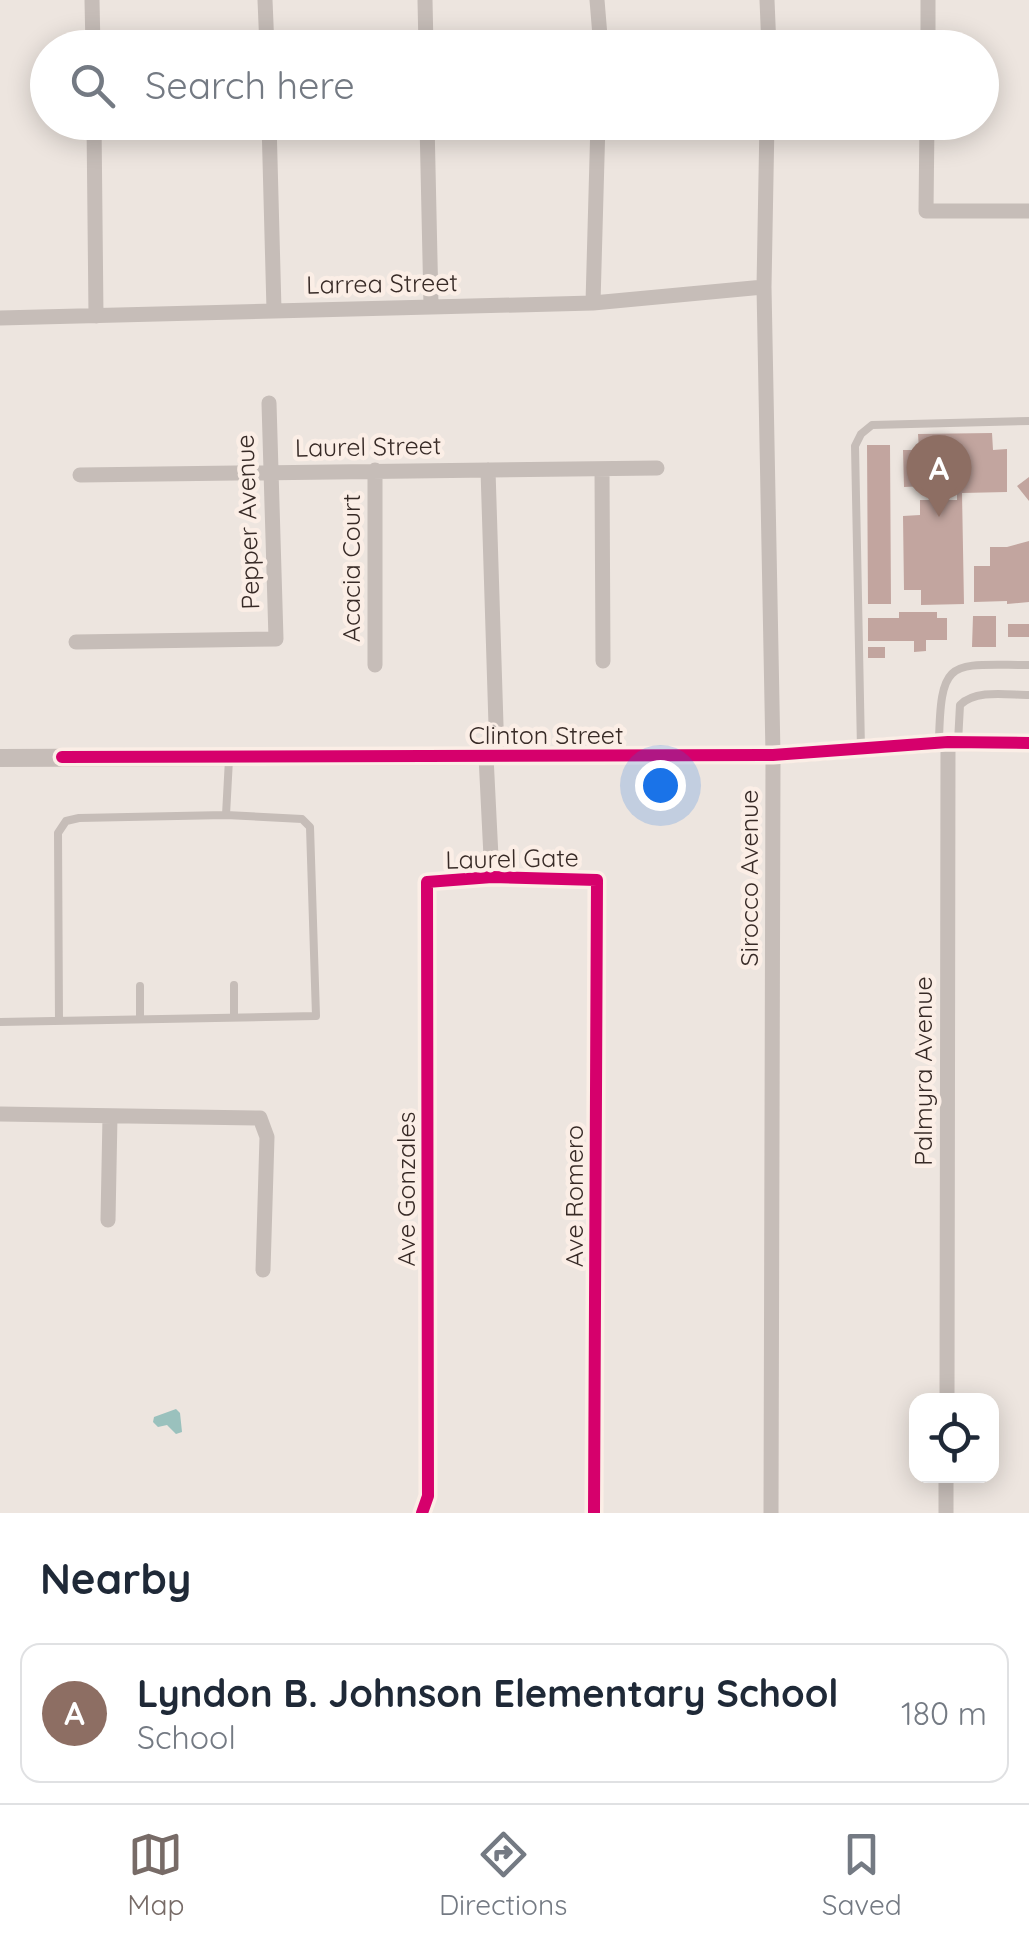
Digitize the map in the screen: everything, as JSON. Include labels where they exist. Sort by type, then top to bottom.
[{"type":"street","points":[[92,0],[93,30]]},
{"type":"street","points":[[265,0],[266,30]]},
{"type":"street","points":[[425,0],[426,30]]},
{"type":"street","points":[[597,0],[599,30]]},
{"type":"street","points":[[767,0],[768,30]]},
{"type":"street","points":[[928,0],[928,30]]},
{"type":"street","points":[[94,140],[96,316]]},
{"type":"street","points":[[269,140],[274,310]]},
{"type":"street","points":[[428,140],[431,306]]},
{"type":"street","points":[[593,303],[598,140]]},
{"type":"street","name":"Sirocco Avenue","points":[[767,140],[764,287],[773,755],[771,1513]]},
{"type":"street","points":[[927,140],[926,211],[1029,211]]},
{"type":"street","name":"Larrea Street","points":[[0,318],[593,303],[764,287]]},
{"type":"street","name":"Pepper Avenue","points":[[76,642],[276,638],[268,403]]},
{"type":"street","name":"Laurel Street","points":[[80,476],[657,468]]},
{"type":"street","points":[[602,469],[603,662]]},
{"type":"street","name":"Acacia Court","points":[[375,470],[375,665]]},
{"type":"street","name":"Laurel Gate","points":[[488,470],[492,877]]},
{"type":"street","name":"Clinton Street","points":[[0,758],[773,755],[948,742],[1029,743]]},
{"type":"street","name":"Palmyra Avenue","points":[[946,1393],[948,742]]},
{"type":"street","name":"Laurel Gate","points":[[427,882],[492,877],[597,880]]},
{"type":"street","name":"Ave Romero","points":[[594,1513],[597,880]]},
{"type":"street","name":"Ave Gonzales","points":[[422,1513],[428,1496],[427,882]]},
{"type":"street","points":[[0,1114],[260,1118],[268,1137],[263,1270]]},
{"type":"street","points":[[108,1220],[110,1116]]},
{"type":"street","points":[[946,1483],[946,1513]]},
{"type":"street","name":"Ave Gonzales","points":[[428,1496],[436,1513]]},
{"type":"lane","points":[[861,750],[855,446],[861,434],[872,425],[1029,421]]},
{"type":"lane","points":[[948,742],[940,694],[950,675],[970,665],[1029,664]]},
{"type":"lane","points":[[948,742],[964,700],[980,695],[1029,695]]},
{"type":"lane","points":[[226,815],[229,759]]},
{"type":"lane","points":[[0,1022],[140,1020],[316,1016],[310,827],[302,819],[226,815],[66,821],[58,833],[60,1021]]},
{"type":"lane","points":[[234,985],[234,1018]]},
{"type":"lane","points":[[140,986],[140,1020]]},
{"type":"water","points":[[176,1409],[182,1432],[176,1434],[167,1425],[158,1427],[153,1422],[154,1417]]},
{"type":"building","points":[[992,433],[993,450],[1007,449],[1007,492],[962,493],[964,604],[921,605],[921,590],[904,590],[903,516],[920,515],[920,500],[957,500],[957,492],[928,493],[927,486],[904,487],[903,450],[919,450],[918,434]]},
{"type":"building","points":[[867,445],[890,445],[891,604],[868,604]]},
{"type":"building","points":[[1029,477],[1029,501],[1017,486]]},
{"type":"building","points":[[1029,541],[1029,602],[974,602],[974,566],[990,566],[990,547]]},
{"type":"building","points":[[899,612],[937,612],[937,618],[947,618],[947,640],[926,640],[926,651],[914,652],[914,641],[868,641],[868,618],[899,618]]},
{"type":"building","points":[[973,616],[996,616],[996,647],[972,647]]},
{"type":"building","points":[[1008,624],[1029,624],[1029,637],[1008,637]]},
{"type":"building","points":[[868,647],[885,647],[885,658],[868,658]]},
{"type":"cycle path","points":[[62,757],[773,755],[948,742],[1029,743]]},
{"type":"cycle path","points":[[422,1513],[428,1496],[427,882],[492,877],[597,880],[594,1513]]},
{"type":"place","name":"Lyndon B. Johnson Elementary School","points":[[939,517]]}]
